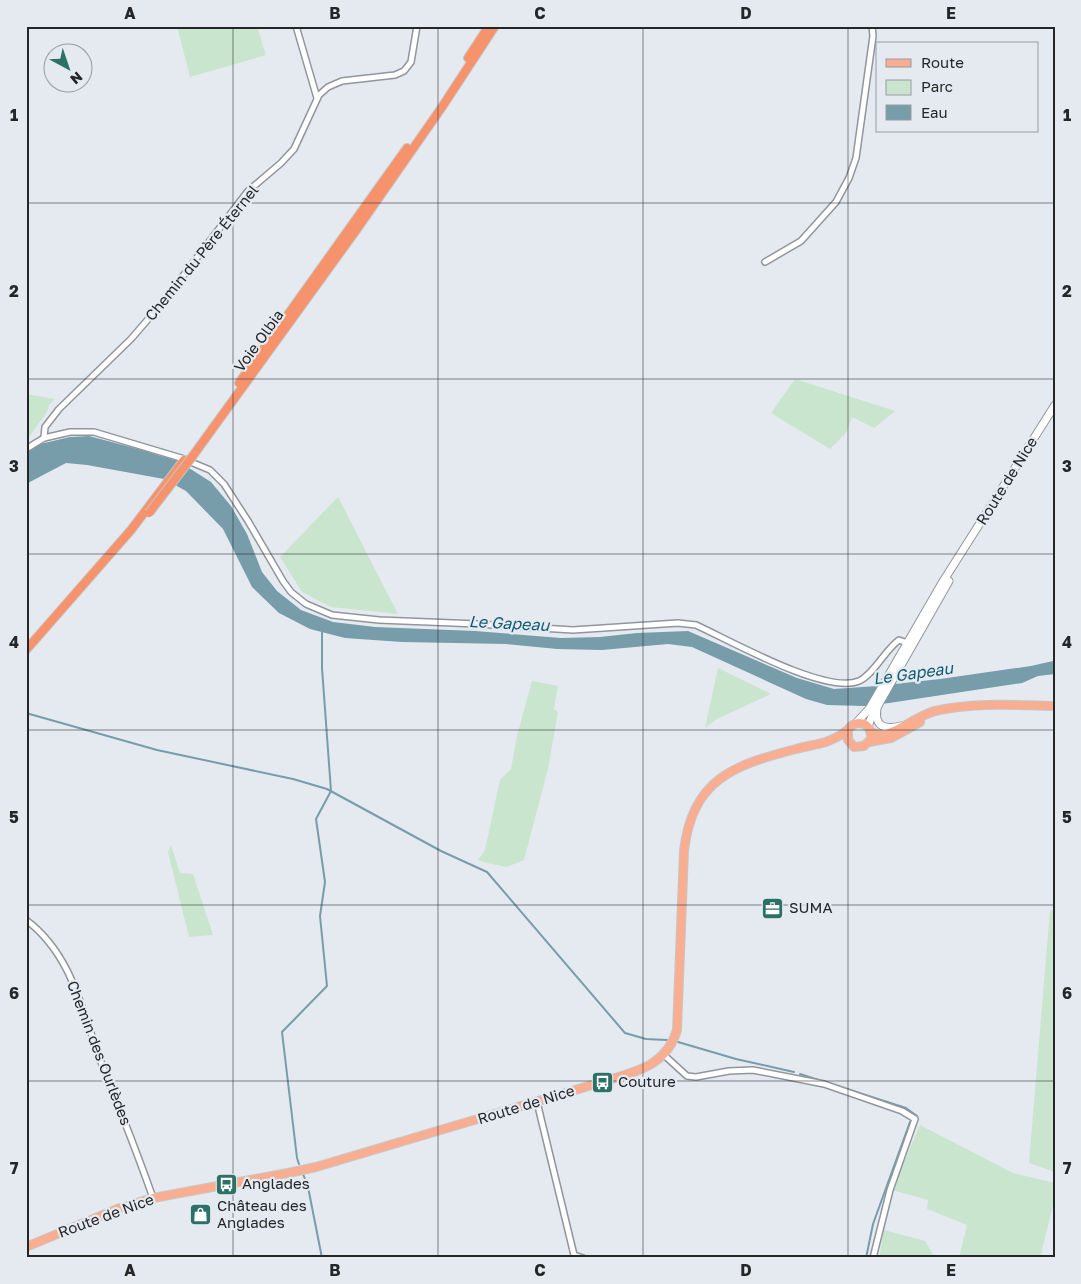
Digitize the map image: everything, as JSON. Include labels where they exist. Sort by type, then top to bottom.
[{"type":"highway","name":"Voie Olbia","points":[[191,455],[416,134],[488,26]]},
{"type":"highway","name":"Voie Olbia","points":[[26,657],[82,595],[191,455],[357,228],[495,26]]},
{"type":"highway","name":"Voie Olbia","points":[[26,650],[147,512]]},
{"type":"main road","name":"Route de Nice","points":[[960,558],[1055,405]]},
{"type":"main road","points":[[870,742],[870,718],[942,583],[960,558]]},
{"type":"main road","points":[[664,1056],[674,1041],[677,1030],[684,851],[689,825],[699,802],[714,784],[732,770],[766,757],[825,742],[848,731],[869,709],[892,675],[960,558]]},
{"type":"main road","points":[[856,723],[863,724],[883,735],[933,711],[994,705],[1055,706]]},
{"type":"main road","points":[[877,708],[876,715],[880,725],[887,728],[901,726]]},
{"type":"main road","points":[[848,731],[847,737],[850,743],[854,747],[861,747],[870,742],[891,738],[928,718],[952,708]]},
{"type":"main road","points":[[825,742],[850,743]]},
{"type":"main road","name":"Route de Nice","points":[[26,1247],[116,1210],[153,1198],[301,1170],[413,1139],[638,1071],[664,1056]]},
{"type":"street","points":[[296,26],[317,99]]},
{"type":"street","name":"Chemin du Père Éternel","points":[[44,438],[45,428],[60,409],[131,339],[164,302],[248,191],[281,163],[294,149],[317,99],[328,87],[342,81],[395,75],[404,70],[411,62],[417,26]]},
{"type":"street","points":[[765,262],[801,241],[836,202],[849,178],[856,158],[873,36],[872,26]]},
{"type":"street","points":[[26,449],[44,438],[70,432],[94,432],[181,458],[210,470],[229,491],[291,592],[306,604],[332,615],[379,620],[573,630],[678,623],[696,625],[797,672],[844,683],[859,681],[867,676],[899,640],[909,644]]},
{"type":"street","name":"Chemin des Ourlèdes","points":[[26,920],[54,947],[67,968],[101,1061],[139,1156],[153,1198]]},
{"type":"street","points":[[664,1056],[687,1076],[696,1077],[729,1070],[753,1070],[824,1084],[902,1111],[915,1119],[890,1190],[873,1258]]},
{"type":"street","points":[[537,1102],[572,1256],[582,1258]]},
{"type":"green space","points":[[177,26],[257,26],[266,55],[190,77]]},
{"type":"green space","points":[[795,379],[895,411],[874,428],[852,417],[846,433],[830,449],[771,413]]},
{"type":"green space","points":[[26,394],[55,399],[49,405],[47,412],[26,441]]},
{"type":"green space","points":[[338,497],[398,614],[331,607],[302,592],[280,557]]},
{"type":"green space","points":[[718,668],[771,694],[717,719],[705,728]]},
{"type":"green space","points":[[532,681],[558,686],[554,709],[558,712],[548,769],[524,860],[507,867],[478,860],[485,850],[500,780],[511,769],[517,736]]},
{"type":"green space","points":[[171,845],[180,873],[193,874],[213,935],[189,937],[168,852]]},
{"type":"green space","points":[[1050,910],[1055,911],[1055,1172],[1029,1163]]},
{"type":"green space","points":[[920,1125],[1013,1173],[1055,1183],[1055,1197],[1040,1258],[959,1258],[967,1225],[927,1209],[928,1200],[892,1190]]},
{"type":"green space","points":[[884,1230],[925,1241],[935,1258],[879,1258]]},
{"type":"water","points":[[89,436],[178,461],[211,482],[231,506],[247,534],[262,572],[277,591],[301,610],[333,622],[375,627],[475,631],[561,638],[688,631],[797,678],[834,689],[940,679],[1053,661],[1055,661],[1055,674],[1038,676],[1022,683],[889,703],[864,706],[827,705],[806,699],[692,647],[668,644],[602,650],[557,649],[506,644],[402,642],[345,638],[310,629],[279,613],[252,587],[223,529],[186,491],[164,479],[66,463],[26,484],[26,453],[40,444],[70,437]]},
{"type":"waterway","points":[[299,1164],[282,1032],[327,986],[320,916],[325,882],[316,819],[331,791],[322,668],[322,632]]},
{"type":"waterway","points":[[26,713],[157,750],[293,779],[327,789],[441,851],[487,872],[625,1033],[646,1039],[667,1040]]},
{"type":"waterway","points":[[678,1042],[736,1059],[794,1072]]},
{"type":"waterway","points":[[800,1074],[906,1108],[917,1116]]},
{"type":"waterway","points":[[866,1258],[873,1224],[910,1122]]},
{"type":"waterway","points":[[303,1174],[308,1187],[322,1258]]},
{"type":"place","name":"SUMA","points":[[773,908]]},
{"type":"place","name":"Couture","points":[[602,1082]]},
{"type":"place","name":"Anglades","points":[[226,1184]]},
{"type":"place","name":"Château des Anglades","points":[[201,1215]]},
{"type":"water label","name":"Le Gapeau","points":[[509,623]]},
{"type":"water label","name":"Le Gapeau","points":[[913,673]]}]
